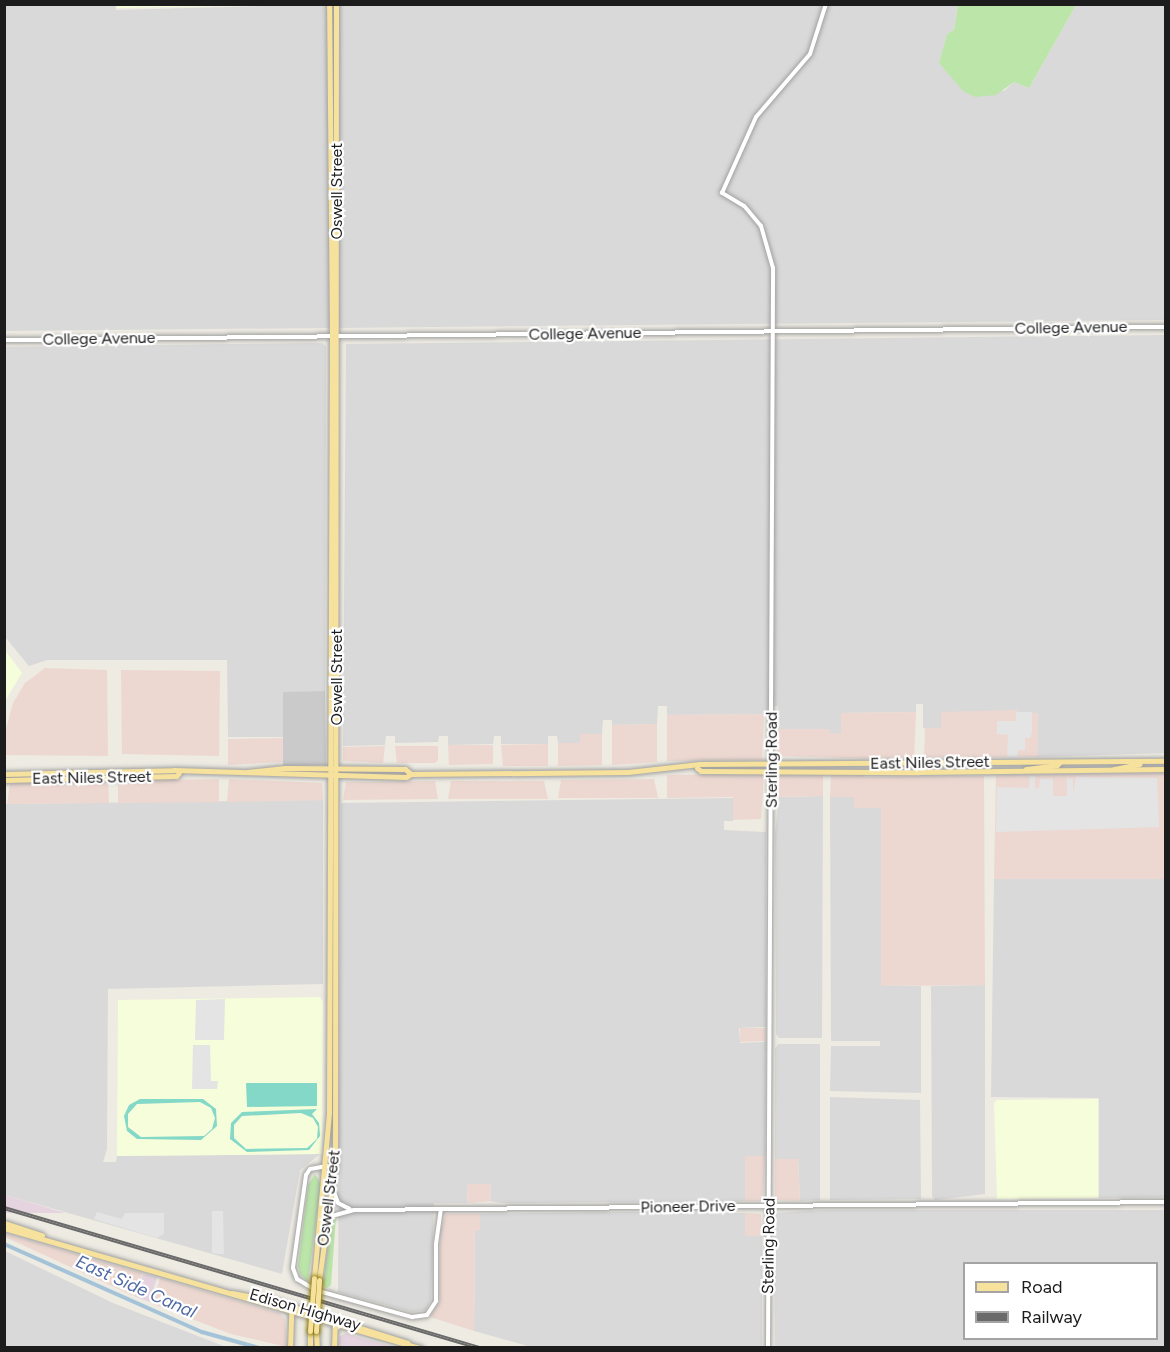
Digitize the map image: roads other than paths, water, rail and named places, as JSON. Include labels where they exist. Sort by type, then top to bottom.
[{"type":"main road","name":"Oswell Street","points":[[328,4],[329,147],[335,337],[337,705],[333,769]]},
{"type":"main road","name":"Oswell Street","points":[[316,1279],[335,1165],[333,769],[329,664],[338,233],[336,4]]},
{"type":"main road","points":[[329,147],[337,184]]},
{"type":"main road","points":[[331,191],[338,233]]},
{"type":"main road","points":[[331,623],[333,660],[337,664]]},
{"type":"main road","points":[[329,664],[333,668],[337,705]]},
{"type":"main road","name":"East Niles Street","points":[[4,774],[106,770],[406,777],[411,774],[697,768],[700,771],[859,764],[1166,760]]},
{"type":"main road","points":[[1113,770],[1121,765],[1156,761]]},
{"type":"main road","points":[[1018,771],[1060,762]]},
{"type":"main road","points":[[881,769],[918,763]]},
{"type":"main road","points":[[826,770],[859,764]]},
{"type":"main road","name":"East Niles Street","points":[[771,767],[826,770],[1166,770]]},
{"type":"main road","name":"East Niles Street","points":[[246,773],[261,769],[405,769],[411,774]]},
{"type":"main road","name":"East Niles Street","points":[[4,780],[176,776],[179,773]]},
{"type":"main road","name":"Oswell Street","points":[[310,1347],[327,1166],[333,776]]},
{"type":"main road","name":"Edison Highway","points":[[4,1223],[52,1240]]},
{"type":"main road","name":"Edison Highway","points":[[4,1228],[421,1347]]},
{"type":"main road","points":[[290,1347],[291,1309]]},
{"type":"main road","points":[[334,1347],[336,1322]]},
{"type":"main road","name":"Oswell Street","points":[[313,1331],[317,1347]]},
{"type":"street","name":"Sterling Road","points":[[768,1347],[773,267],[768,241],[750,212],[722,193],[756,117],[810,54],[825,4]]},
{"type":"street","name":"College Avenue","points":[[4,340],[1166,327]]},
{"type":"street","points":[[327,1166],[310,1169],[306,1175],[293,1268],[297,1279],[315,1290],[412,1317],[427,1315],[435,1305],[436,1253],[441,1209]]},
{"type":"street","points":[[332,1186],[338,1203],[354,1210]]},
{"type":"street","name":"Pioneer Drive","points":[[326,1219],[334,1212],[354,1210],[1166,1202]]},
{"type":"waterway","name":"East Side Canal","points":[[4,1244],[202,1332],[259,1348]]},
{"type":"railway","points":[[4,1208],[481,1348]]}]
